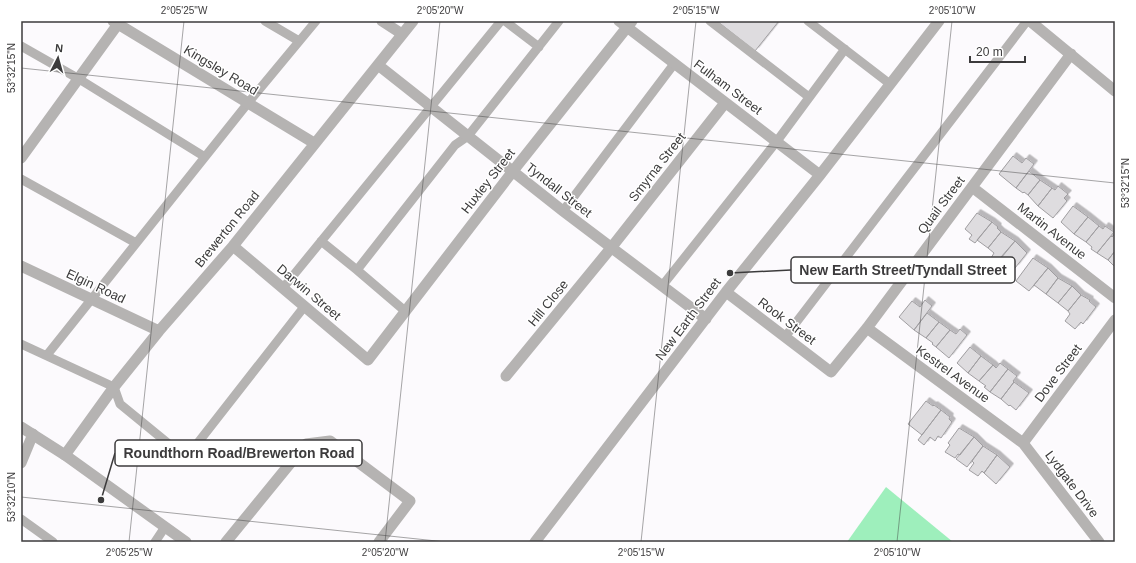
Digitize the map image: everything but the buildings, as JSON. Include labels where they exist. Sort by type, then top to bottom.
[{"type":"street","points":[[382,21],[402,34]]},
{"type":"street","name":"Brewerton Road","points":[[65,455],[114,387],[159,331],[233,246],[413,21]]},
{"type":"street","name":"New Earth Street","points":[[535,542],[726,292],[820,175],[939,21]]},
{"type":"street","points":[[1029,21],[1115,91]]},
{"type":"street","points":[[21,158],[79,79],[118,22]]},
{"type":"street","name":"Kingsley Road","points":[[118,22],[314,143]]},
{"type":"street","name":"Fulham Street","points":[[626,23],[674,64],[820,175]]},
{"type":"street","name":"Huxley Street","points":[[368,360],[626,23]]},
{"type":"street","name":"Quail Street","points":[[831,372],[867,328],[1071,54]]},
{"type":"street","name":"Tyndall Street","points":[[378,65],[563,211],[706,319]]},
{"type":"street","name":"Smyrna Street","points":[[611,248],[724,103]]},
{"type":"street","name":"Martin Avenue","points":[[972,187],[1115,298]]},
{"type":"street","name":"Darwin Street","points":[[233,246],[368,360]]},
{"type":"street","name":"Hill Close","points":[[506,376],[611,248]]},
{"type":"street","name":"Elgin Road","points":[[21,266],[159,331]]},
{"type":"street","name":"Rook Street","points":[[726,292],[831,372]]},
{"type":"street","name":"Dove Street","points":[[1023,443],[1115,320]]},
{"type":"street","name":"Kestrel Avenue","points":[[867,328],[1023,443]]},
{"type":"street","points":[[21,427],[65,455],[186,542]]},
{"type":"street","points":[[21,463],[33,434]]},
{"type":"street","points":[[226,542],[306,444],[330,441],[410,502],[379,542]]},
{"type":"street","name":"Lydgate Drive","points":[[1023,443],[1098,542]]},
{"type":"lane","points":[[265,21],[299,41]]},
{"type":"lane","points":[[47,355],[248,103],[316,21]]},
{"type":"lane","points":[[282,288],[501,21]]},
{"type":"lane","points":[[505,21],[539,47]]},
{"type":"lane","points":[[357,270],[455,146],[468,136],[559,21]]},
{"type":"lane","points":[[710,21],[809,97]]},
{"type":"lane","points":[[808,21],[890,84]]},
{"type":"lane","points":[[785,337],[1029,21]]},
{"type":"lane","points":[[21,46],[79,79],[205,157]]},
{"type":"lane","points":[[662,286],[777,141],[842,48]]},
{"type":"lane","points":[[563,211],[674,64]]},
{"type":"lane","points":[[21,179],[136,243]]},
{"type":"lane","points":[[321,241],[405,311]]},
{"type":"lane","points":[[21,344],[114,387],[120,404],[186,458],[304,307]]},
{"type":"lane","points":[[21,519],[53,542]]},
{"type":"lane","points":[[155,542],[165,527]]},
{"type":"green space","points":[[886,487],[953,542],[847,542]]},
{"type":"place","name":"New Earth Street/Tyndall Street","points":[[730,273]]},
{"type":"place","name":"Roundthorn Road/Brewerton Road","points":[[101,500]]}]
